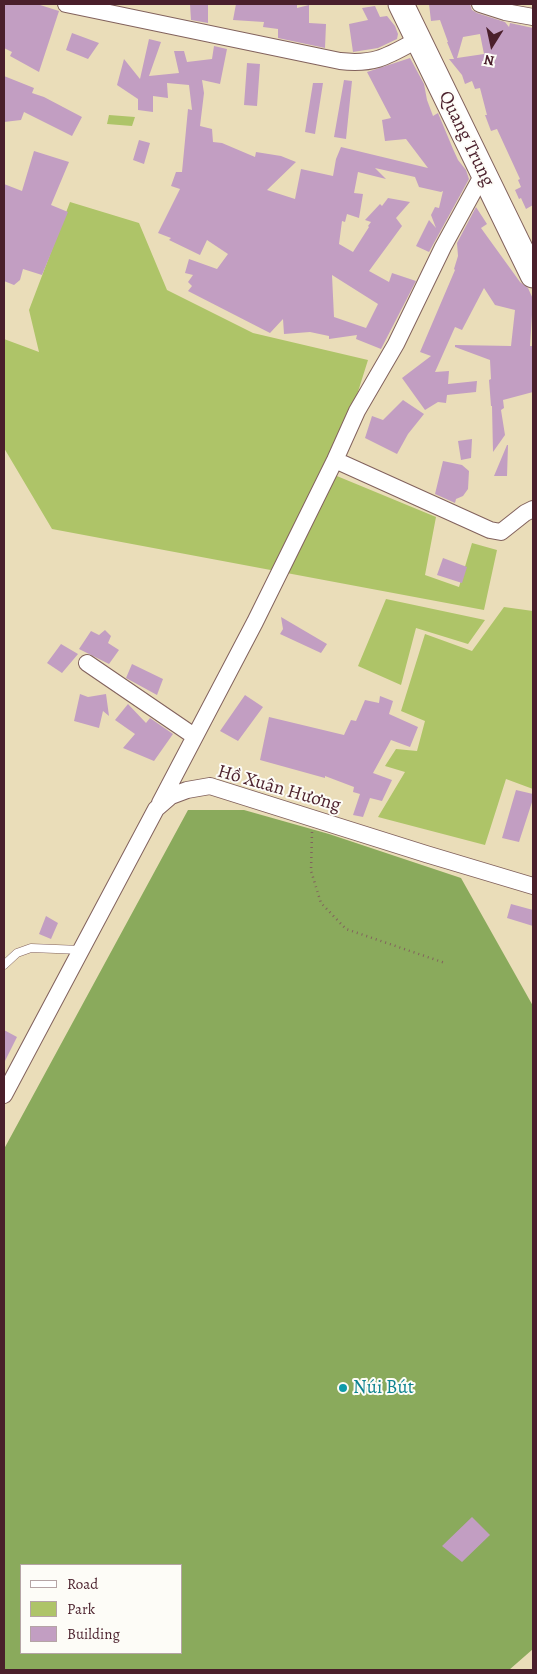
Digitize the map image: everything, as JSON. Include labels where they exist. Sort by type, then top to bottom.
[{"type":"main road","name":"Quang Trung","points":[[401,4],[533,275]]},
{"type":"street","points":[[66,4],[359,64],[372,62],[394,54],[417,40]]},
{"type":"street","points":[[480,4],[505,12],[533,17]]},
{"type":"street","points":[[156,809],[255,622],[335,460],[357,411],[396,344],[483,174]]},
{"type":"street","points":[[335,460],[490,530],[501,532],[533,509]]},
{"type":"street","points":[[87,663],[194,736]]},
{"type":"street","name":"Hồ Xuân Hương","points":[[4,1095],[156,809],[171,796],[187,790],[210,786],[533,886]]},
{"type":"lane","points":[[4,965],[16,953],[31,948],[82,950]]},
{"type":"path","points":[[312,819],[311,872],[321,903],[346,929],[445,963]]},
{"type":"green space","points":[[109,115],[135,117],[132,126],[107,124]]},
{"type":"green space","points":[[70,202],[139,223],[167,290],[253,333],[368,360],[332,474],[436,517],[425,575],[459,587],[472,543],[497,550],[484,610],[52,529],[4,448],[4,339],[39,352],[29,310]]},
{"type":"green space","points":[[386,599],[485,620],[468,644],[416,628],[401,685],[358,666]]},
{"type":"green space","points":[[504,607],[533,611],[533,789],[506,779],[485,845],[378,817],[405,772],[385,766],[396,749],[417,751],[425,721],[401,711],[425,634],[472,651]]},
{"type":"green space","points":[[188,810],[244,810],[329,834],[461,878],[533,1006],[533,1649],[509,1670],[4,1670],[4,1149]]},
{"type":"building","points":[[4,4],[37,4],[59,11],[39,72],[10,56],[12,52],[4,48]]},
{"type":"building","points":[[190,4],[208,4],[208,23],[191,20]]},
{"type":"building","points":[[236,4],[297,4],[297,8],[309,5],[309,23],[326,24],[325,48],[278,38],[278,29],[263,27],[264,22],[233,20]]},
{"type":"building","points":[[429,4],[470,4],[472,10],[477,13],[505,22],[509,27],[510,23],[533,28],[533,205],[526,209],[515,190],[521,187],[518,180],[520,179],[497,129],[491,131],[485,115],[487,115],[480,88],[475,89],[472,81],[465,84],[462,75],[449,59],[454,59],[440,20],[431,21]],"holes":[[[480,34],[484,54],[457,58],[463,37]]]},
{"type":"building","points":[[375,6],[380,17],[387,16],[395,26],[398,34],[397,39],[378,48],[353,52],[349,24],[368,20],[362,8]]},
{"type":"building","points":[[72,33],[99,43],[88,59],[66,50]]},
{"type":"building","points":[[149,39],[161,42],[149,76],[179,73],[174,51],[184,51],[187,62],[212,59],[214,46],[227,49],[220,84],[202,80],[204,93],[200,126],[212,129],[213,142],[222,143],[255,157],[256,152],[281,156],[296,162],[267,190],[295,199],[301,169],[333,176],[336,159],[341,147],[428,168],[406,139],[385,141],[382,120],[391,118],[367,72],[410,58],[424,84],[433,116],[438,113],[458,160],[466,170],[469,179],[429,252],[416,246],[429,220],[436,228],[431,215],[435,207],[439,208],[443,191],[419,187],[415,177],[375,168],[386,179],[358,172],[354,193],[363,194],[359,218],[347,214],[345,222],[342,221],[339,244],[353,252],[371,222],[365,220],[380,204],[382,206],[388,198],[410,202],[396,218],[402,226],[369,271],[389,282],[392,273],[416,281],[381,349],[356,339],[357,335],[329,339],[329,336],[310,332],[284,334],[283,319],[270,333],[188,291],[192,286],[188,282],[193,275],[185,273],[189,259],[217,269],[228,254],[207,240],[200,255],[169,240],[171,238],[158,233],[180,189],[171,186],[176,172],[182,172],[188,109],[192,110],[189,85],[167,83],[168,98],[153,96],[153,112],[138,110],[138,99],[117,85],[124,59],[140,79]],"holes":[[[332,275],[378,304],[366,328],[334,317]]]},
{"type":"building","points":[[247,63],[260,64],[257,106],[244,105]]},
{"type":"building","points":[[4,76],[34,88],[32,93],[44,97],[82,117],[72,136],[24,112],[21,120],[4,122]]},
{"type":"building","points":[[344,80],[352,81],[346,139],[334,137]]},
{"type":"building","points":[[313,83],[323,83],[315,134],[305,132]]},
{"type":"building","points":[[139,140],[150,143],[144,164],[133,160]]},
{"type":"building","points":[[34,151],[69,162],[51,205],[68,212],[42,275],[23,269],[20,280],[14,285],[4,281],[4,184],[22,191]]},
{"type":"building","points":[[476,207],[487,224],[481,228],[520,282],[528,288],[533,299],[530,346],[533,346],[533,392],[503,400],[504,408],[501,410],[505,435],[493,452],[492,406],[489,380],[491,379],[490,360],[455,347],[455,345],[511,346],[515,310],[495,305],[484,288],[462,330],[455,327],[435,372],[449,371],[448,384],[477,381],[476,392],[447,395],[446,403],[438,402],[425,410],[402,378],[431,356],[420,352],[455,270],[458,256],[457,243]]},
{"type":"building","points":[[403,400],[424,414],[408,434],[397,454],[365,438],[372,416],[383,420]]},
{"type":"building","points":[[472,439],[471,458],[461,460],[458,441]]},
{"type":"building","points":[[507,445],[507,476],[494,476]]},
{"type":"building","points":[[443,461],[462,465],[469,471],[468,489],[463,496],[456,499],[455,503],[435,494]]},
{"type":"building","points":[[443,558],[467,567],[462,583],[437,575]]},
{"type":"building","points":[[281,617],[327,644],[321,653],[280,634],[283,629]]},
{"type":"building","points":[[105,630],[111,636],[108,643],[119,650],[109,664],[79,649],[91,631],[99,635]]},
{"type":"building","points":[[61,644],[78,654],[62,673],[47,663]]},
{"type":"building","points":[[132,664],[163,679],[157,695],[126,678]]},
{"type":"building","points":[[80,694],[88,697],[106,694],[109,716],[103,711],[99,728],[74,721]]},
{"type":"building","points":[[245,695],[263,707],[238,741],[220,731]]},
{"type":"building","points":[[380,696],[393,701],[389,714],[418,727],[410,747],[391,740],[373,773],[392,780],[382,801],[370,798],[363,817],[353,815],[360,794],[353,792],[354,787],[325,776],[325,778],[260,760],[269,717],[344,735],[351,720],[356,721],[365,700],[379,703]]},
{"type":"building","points":[[128,704],[146,723],[150,718],[173,734],[154,761],[123,748],[135,734],[115,720]]},
{"type":"building","points":[[516,790],[533,794],[519,842],[502,838]]},
{"type":"building","points":[[511,904],[533,910],[533,926],[507,918]]},
{"type":"building","points":[[46,916],[58,923],[51,939],[39,934]]},
{"type":"building","points":[[4,1030],[17,1037],[4,1063]]},
{"type":"building","points":[[472,1517],[490,1535],[462,1562],[442,1546]]},
{"type":"place","name":"Núi Bút","points":[[343,1388]]}]
